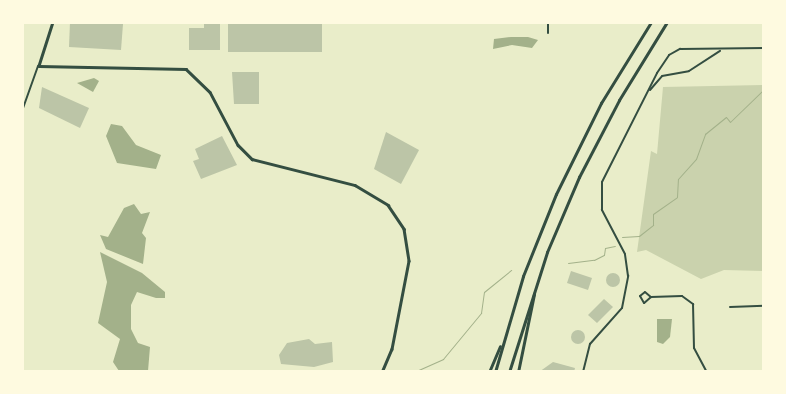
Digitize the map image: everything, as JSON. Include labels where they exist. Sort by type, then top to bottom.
[{"type":"highway","points":[[490,372],[564,177],[601,103],[651,22]]},
{"type":"highway","points":[[509,372],[535,286],[595,144],[667,22]]},
{"type":"highway","points":[[518,372],[535,286]]},
{"type":"highway","points":[[495,372],[504,336]]},
{"type":"street","points":[[22,111],[53,22]]},
{"type":"street","points":[[548,22],[548,33]]},
{"type":"street","points":[[583,372],[590,344],[622,308],[628,276],[625,254],[601,207],[602,182],[648,93],[674,52],[764,48]]},
{"type":"street","points":[[648,93],[662,76],[690,71],[722,50]]},
{"type":"street","points":[[38,66],[186,69],[206,86],[238,145],[252,159],[355,185],[384,201],[404,229],[409,258],[392,349],[382,372]]},
{"type":"street","points":[[651,298],[645,292],[640,296],[644,302],[651,298],[682,296],[693,304],[694,348],[705,371],[724,372]]},
{"type":"street","points":[[730,307],[764,306]]},
{"type":"shaded area","points":[[528,37],[538,40],[532,48],[512,45],[493,49],[494,39]]},
{"type":"shaded area","points":[[94,78],[99,81],[93,92],[77,83]]},
{"type":"shaded area","points":[[763,85],[763,271],[724,270],[701,279],[646,250],[637,252],[651,151],[657,154],[663,87]]},
{"type":"shaded area","points":[[111,124],[122,126],[136,145],[161,155],[156,169],[117,163],[106,136]]},
{"type":"shaded area","points":[[134,204],[141,214],[150,212],[142,233],[146,238],[143,264],[106,249],[100,235],[108,237],[124,208]]},
{"type":"shaded area","points":[[100,252],[142,273],[165,292],[165,298],[156,298],[137,292],[131,305],[131,329],[138,343],[150,347],[148,371],[119,371],[113,362],[120,339],[98,323],[107,282]]},
{"type":"shaded area","points":[[657,319],[672,319],[670,337],[663,344],[657,342]]},
{"type":"building","points":[[70,22],[123,24],[121,50],[69,47]]},
{"type":"building","points":[[204,22],[220,22],[220,50],[189,50],[189,28],[204,28]]},
{"type":"building","points":[[228,22],[322,22],[322,52],[228,52]]},
{"type":"building","points":[[232,72],[259,72],[259,104],[234,104]]},
{"type":"building","points":[[42,87],[89,108],[80,128],[39,108]]},
{"type":"building","points":[[386,132],[419,150],[401,184],[374,169]]},
{"type":"building","points":[[222,136],[237,165],[201,179],[193,161],[199,159],[195,149]]},
{"type":"building","points":[[571,271],[592,278],[588,290],[567,283]]},
{"type":"building","points":[[613,273],[618,275],[620,280],[618,285],[613,287],[608,285],[606,280],[608,275]]},
{"type":"building","points":[[604,299],[613,307],[597,323],[588,315]]},
{"type":"building","points":[[578,330],[583,332],[585,337],[583,342],[578,344],[573,342],[571,337],[573,332]]},
{"type":"building","points":[[309,339],[315,344],[332,342],[333,362],[314,367],[281,364],[279,355],[287,343]]},
{"type":"building","points":[[553,362],[575,368],[574,372],[539,372]]},
{"type":"waterway","points":[[622,237],[639,236],[653,225],[653,214],[677,197],[678,179],[696,159],[705,134],[726,117],[730,122],[764,89]]},
{"type":"waterway","points":[[568,263],[594,260],[604,255],[605,248],[615,246]]},
{"type":"waterway","points":[[414,372],[443,359],[481,313],[484,292],[511,270]]}]
